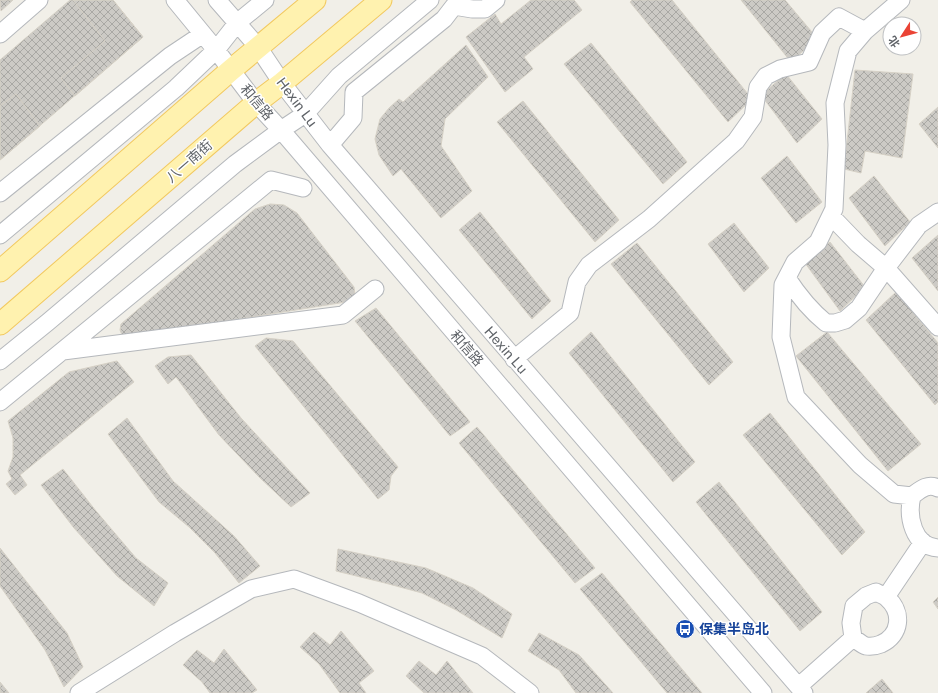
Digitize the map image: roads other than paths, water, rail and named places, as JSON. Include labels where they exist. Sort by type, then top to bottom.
[{"type":"main road","points":[[0,271],[231,70],[315,0]]},
{"type":"main road","name":"八一南街","points":[[0,324],[256,103],[381,0]]},
{"type":"street","points":[[0,34],[39,0]]},
{"type":"street","name":"和信路","points":[[175,0],[216,50],[256,103],[281,130],[762,693]]},
{"type":"street","name":"Hexin Lu","points":[[217,0],[238,22],[258,47],[282,83],[330,145],[801,690]]},
{"type":"street","points":[[0,235],[176,88],[216,50],[238,22],[265,0]]},
{"type":"street","points":[[0,361],[235,164],[305,114],[339,76],[430,0]]},
{"type":"street","points":[[330,145],[353,118],[354,92],[444,19],[454,6],[472,9],[485,9],[496,0]]},
{"type":"street","points":[[901,0],[865,31],[848,51],[835,103],[837,145],[834,209],[818,242],[795,262],[783,285],[780,337],[796,397],[860,465],[894,494],[912,496]]},
{"type":"street","points":[[514,359],[570,313],[577,282],[589,265],[649,220],[736,142],[753,117],[758,87],[766,76],[780,69],[809,62],[822,34],[839,17],[865,31]]},
{"type":"street","points":[[0,193],[170,56],[203,34]]},
{"type":"street","points":[[0,402],[271,180],[303,188]]},
{"type":"street","points":[[787,278],[800,298],[826,323],[835,323],[845,320],[859,308],[886,268],[919,225],[938,212]]},
{"type":"street","points":[[831,216],[858,244],[886,268],[938,327]]},
{"type":"street","points":[[63,351],[343,315],[375,288]]},
{"type":"street","points":[[886,598],[930,545],[917,537],[912,524],[910,504],[912,496],[924,487],[936,486],[938,488]]},
{"type":"street","points":[[80,693],[175,633],[251,589],[294,579],[360,603],[482,656],[530,693]]},
{"type":"street","points":[[876,592],[886,598],[894,607],[898,619],[896,630],[888,640],[875,647],[865,646],[853,638],[851,623],[854,606],[866,596],[876,592]]},
{"type":"street","points":[[801,690],[853,638]]},
{"type":"place","name":"保集半岛北","points":[[685,629]]}]
